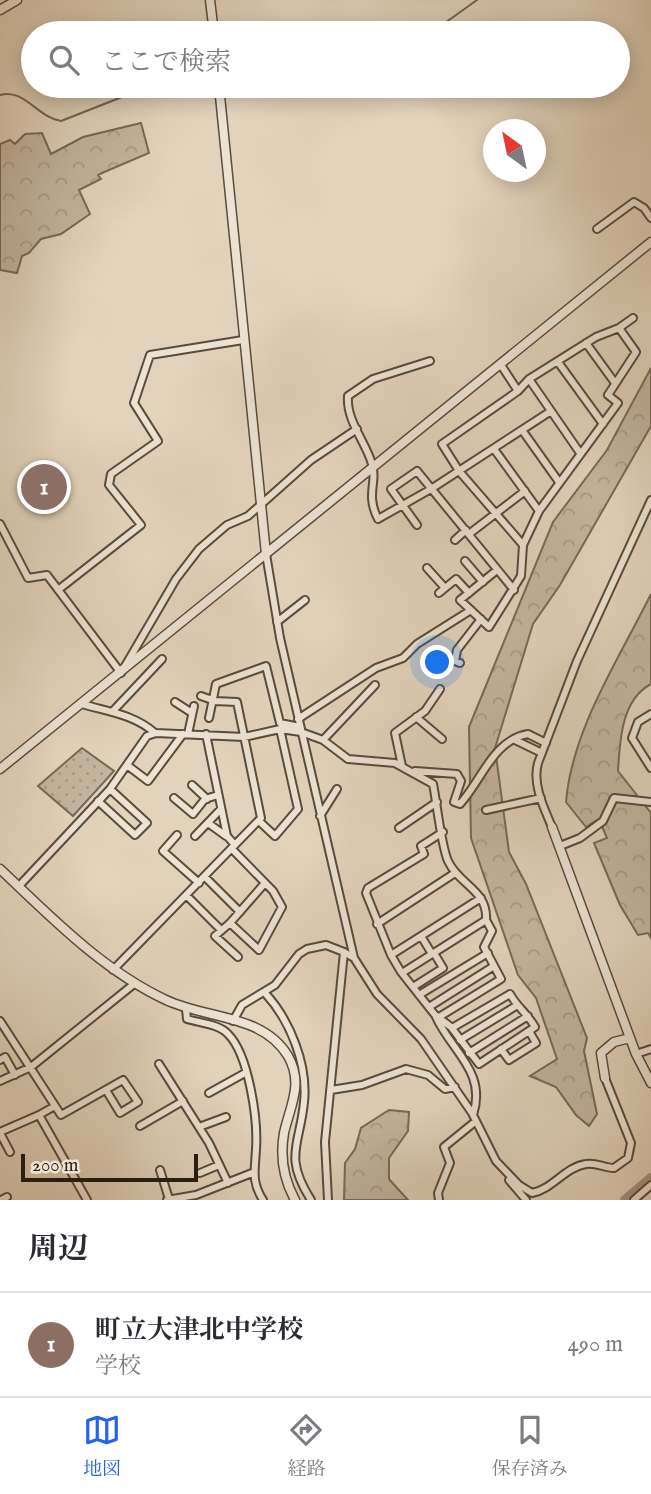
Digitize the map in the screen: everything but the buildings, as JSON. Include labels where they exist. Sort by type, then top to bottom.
[{"type":"street","points":[[0,10],[18,0]]},
{"type":"street","points":[[210,0],[213,21]]},
{"type":"street","points":[[220,98],[266,554],[277,622],[354,958],[377,994],[414,1031],[455,1087],[504,1170],[526,1200]]},
{"type":"street","points":[[597,229],[634,201],[645,208],[651,218]]},
{"type":"street","points":[[0,769],[651,242]]},
{"type":"street","points":[[523,545],[459,471],[442,444],[519,391],[529,379],[586,343],[619,328],[633,318]]},
{"type":"street","points":[[498,570],[460,600],[489,627],[503,601],[514,590],[524,564],[523,545],[539,512],[618,403],[608,395],[636,352],[619,328]]},
{"type":"street","points":[[58,590],[141,525],[109,485],[111,474],[158,441],[134,403],[150,355],[243,340]]},
{"type":"street","points":[[586,343],[615,383]]},
{"type":"street","points":[[430,361],[373,379],[350,394],[348,403],[356,429],[374,467],[371,500],[377,519],[431,489],[551,411]]},
{"type":"street","points":[[558,362],[603,424]]},
{"type":"street","points":[[500,365],[519,391]]},
{"type":"street","points":[[529,379],[580,453]]},
{"type":"street","points":[[121,673],[176,579],[199,549],[227,525],[248,516],[312,460],[356,429]]},
{"type":"street","points":[[522,430],[559,482]]},
{"type":"street","points":[[494,449],[539,512]]},
{"type":"street","points":[[416,526],[391,489],[417,471],[514,590]]},
{"type":"street","points":[[454,540],[525,491]]},
{"type":"street","points":[[651,500],[577,661],[536,771],[541,799],[635,1054],[651,1083]]},
{"type":"street","points":[[0,524],[28,578],[47,575],[121,673]]},
{"type":"street","points":[[465,561],[484,582]]},
{"type":"street","points":[[428,568],[445,588]]},
{"type":"street","points":[[439,593],[456,579],[469,593]]},
{"type":"street","points":[[277,622],[305,600]]},
{"type":"street","points":[[19,886],[110,789],[147,736],[155,733],[244,737],[300,726],[376,668],[403,658],[417,644],[471,610]]},
{"type":"street","points":[[455,662],[457,650],[481,619]]},
{"type":"street","points":[[113,711],[162,659]]},
{"type":"street","points":[[209,718],[215,701],[216,684],[266,666],[280,723],[300,726],[348,759],[395,763],[433,784],[448,861],[455,873],[481,898],[486,920],[492,931],[484,947],[501,979],[437,1016]]},
{"type":"street","points":[[323,740],[375,685]]},
{"type":"street","points":[[402,766],[395,733],[425,711],[440,689]]},
{"type":"street","points":[[113,970],[261,818],[237,702],[215,701],[201,696]]},
{"type":"street","points":[[127,765],[148,781],[186,734],[193,709],[175,702]]},
{"type":"street","points":[[82,704],[113,711],[142,722],[155,733]]},
{"type":"street","points":[[651,714],[638,722],[632,738],[651,768]]},
{"type":"street","points":[[416,717],[442,739]]},
{"type":"street","points":[[258,821],[275,836],[298,809],[280,729]]},
{"type":"street","points":[[413,771],[457,774],[461,781],[454,802],[460,804],[475,788],[497,751],[528,733],[546,743]]},
{"type":"street","points":[[206,734],[227,836],[273,891],[282,907],[259,950],[230,923]]},
{"type":"street","points":[[515,740],[542,753]]},
{"type":"street","points":[[644,757],[651,752]]},
{"type":"street","points":[[192,785],[207,799]]},
{"type":"street","points":[[98,801],[135,835],[147,823],[110,789]]},
{"type":"street","points":[[320,816],[337,789]]},
{"type":"street","points":[[173,798],[193,814],[207,799],[218,795]]},
{"type":"street","points":[[560,846],[580,838],[603,821],[614,798],[651,802]]},
{"type":"street","points":[[486,810],[541,799]]},
{"type":"street","points":[[399,828],[437,802]]},
{"type":"street","points":[[195,836],[221,809]]},
{"type":"street","points":[[208,823],[227,836]]},
{"type":"street","points":[[443,832],[421,846],[424,854],[368,888],[366,893],[391,955],[402,974],[437,1016],[452,1028],[479,1064],[535,1027],[528,1016],[516,1006],[510,994],[452,1028]]},
{"type":"street","points":[[177,835],[163,851],[199,883]]},
{"type":"street","points":[[0,869],[113,970],[134,984],[186,1009],[252,1026],[270,1036],[282,1048],[292,1067],[295,1097],[284,1133],[283,1155],[285,1176],[295,1200]]},
{"type":"street","points":[[377,923],[455,873]]},
{"type":"street","points":[[205,877],[240,912]]},
{"type":"street","points":[[238,957],[215,936],[265,883]]},
{"type":"street","points":[[187,896],[222,930]]},
{"type":"street","points":[[391,955],[481,898]]},
{"type":"street","points":[[402,974],[486,920]]},
{"type":"street","points":[[413,987],[443,968],[421,936]]},
{"type":"street","points":[[233,1021],[243,1005],[265,992],[307,949],[326,945],[354,958]]},
{"type":"street","points":[[328,1200],[324,1151],[344,952]]},
{"type":"street","points":[[419,995],[488,953]]},
{"type":"street","points":[[429,1007],[494,966]]},
{"type":"street","points":[[0,1082],[31,1067],[134,984]]},
{"type":"street","points":[[265,992],[280,1011],[302,1070],[304,1102],[295,1140],[295,1154],[300,1182],[311,1200]]},
{"type":"street","points":[[460,1040],[516,1006]]},
{"type":"street","points":[[186,1009],[187,1018],[227,1032],[245,1073],[253,1099],[255,1126],[252,1173],[256,1189],[264,1200]]},
{"type":"street","points":[[437,1016],[443,1033],[475,1077],[476,1105],[475,1118],[444,1147],[450,1163],[438,1193],[439,1200]]},
{"type":"street","points":[[469,1053],[528,1016]]},
{"type":"street","points":[[0,1021],[61,1115],[123,1080],[138,1102],[120,1113],[106,1090]]},
{"type":"street","points":[[500,1049],[509,1060],[536,1044],[529,1031]]},
{"type":"street","points":[[504,1170],[532,1193],[550,1186],[580,1165],[595,1164],[614,1168],[628,1158],[631,1143],[605,1078],[601,1053],[614,1042],[630,1038]]},
{"type":"street","points":[[635,1054],[651,1049]]},
{"type":"street","points":[[0,1060],[5,1057],[15,1075]]},
{"type":"street","points":[[159,1064],[199,1126],[228,1183]]},
{"type":"street","points":[[331,1090],[362,1086],[406,1069],[428,1075],[445,1088],[455,1087]]},
{"type":"street","points":[[209,1093],[245,1073]]},
{"type":"street","points":[[140,1126],[183,1101]]},
{"type":"street","points":[[10,1152],[1,1130],[39,1115],[55,1105]]},
{"type":"street","points":[[39,1115],[87,1200]]},
{"type":"street","points":[[199,1126],[226,1117]]},
{"type":"street","points":[[200,1172],[219,1165]]},
{"type":"street","points":[[160,1170],[168,1200],[196,1195],[252,1173]]},
{"type":"street","points":[[634,1200],[651,1185]]},
{"type":"green space","points":[[141,123],[149,153],[98,175],[101,179],[79,190],[90,214],[61,234],[41,239],[29,253],[22,256],[17,273],[0,270],[0,144],[10,140],[15,144],[25,134],[42,133],[51,154],[83,137]]},
{"type":"green space","points":[[651,368],[651,426],[560,585],[533,624],[495,748],[509,852],[526,884],[587,1038],[584,1051],[597,1114],[589,1126],[576,1115],[556,1087],[530,1076],[557,1059],[536,998],[518,975],[471,838],[469,727],[553,522],[607,450]]},
{"type":"green space","points":[[651,594],[651,684],[633,700],[628,711],[621,735],[618,771],[651,813],[651,938],[648,933],[638,935],[620,905],[594,843],[607,838],[599,819],[586,827],[566,802],[577,748],[587,721]]},
{"type":"green space","points":[[82,748],[114,771],[73,816],[38,786]]},
{"type":"green space","points":[[389,1110],[409,1112],[408,1131],[389,1158],[389,1179],[408,1200],[344,1200],[345,1163],[355,1149],[361,1128]]},
{"type":"waterway","points":[[448,21],[477,0]]},
{"type":"waterway","points":[[0,95],[9,94],[21,98]]},
{"type":"waterway","points":[[21,98],[61,121],[119,98]]},
{"type":"waterway","points":[[625,1200],[651,1178]]},
{"type":"place","name":"町立大津北中学校","points":[[44,487]]}]
